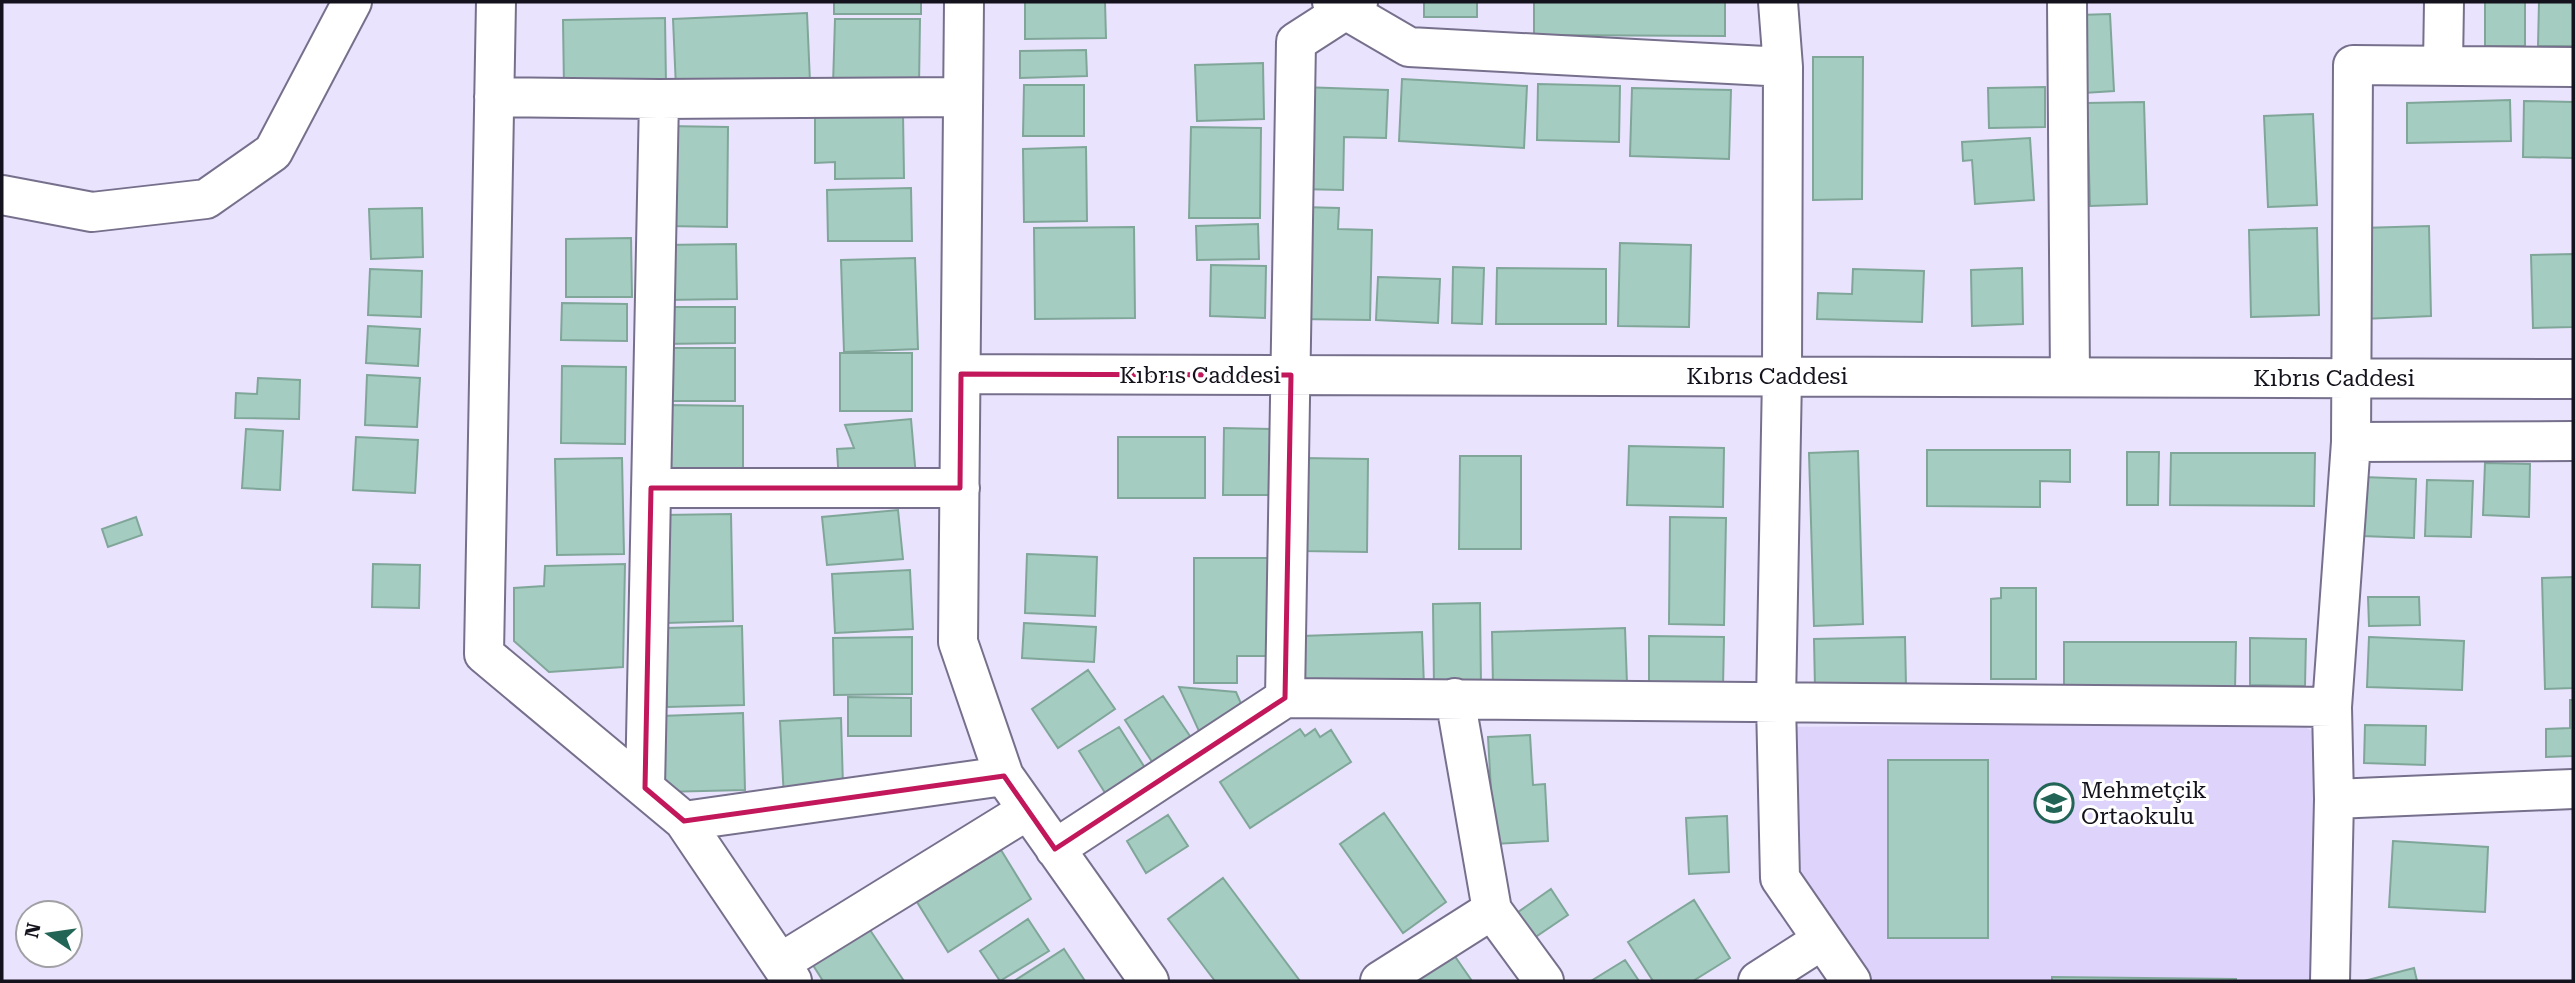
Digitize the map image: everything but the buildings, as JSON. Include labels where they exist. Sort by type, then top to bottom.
[{"type":"street","points":[[2,195],[92,212],[206,200],[273,152],[352,2]]},
{"type":"street","points":[[496,2],[484,654],[684,821],[786,972],[1028,810]]},
{"type":"street","points":[[964,2],[958,642],[1004,776],[1149,981]]},
{"type":"street","points":[[1778,2],[1783,67],[1782,376],[1776,703],[1780,878],[1851,981]]},
{"type":"street","points":[[2067,2],[2070,377]]},
{"type":"street","points":[[2443,65],[2444,2]]},
{"type":"street","points":[[1285,698],[1296,42],[1345,4],[1409,47],[1783,67]]},
{"type":"street","points":[[2330,981],[2334,799],[2332,707],[2353,378],[2353,65],[2573,67]]},
{"type":"street","points":[[494,97],[963,97]]},
{"type":"street","points":[[645,788],[659,99]]},
{"type":"street","name":"Kıbrıs Caddesi","points":[[961,374],[2573,379]]},
{"type":"street","points":[[2351,442],[2573,441]]},
{"type":"street","points":[[651,488],[960,488]]},
{"type":"street","points":[[1055,849],[1285,698],[2332,707]]},
{"type":"street","points":[[1455,698],[1492,909],[1544,981]]},
{"type":"street","points":[[684,821],[1004,776]]},
{"type":"street","points":[[2334,799],[2573,789]]},
{"type":"street","points":[[1380,981],[1492,909]]},
{"type":"street","points":[[1758,981],[1822,940]]},
{"type":"highlighted area","points":[[961,374],[1291,375],[1285,698],[1055,849],[1004,776],[684,821],[645,788],[651,488],[960,488]]},
{"type":"shaded area","name":"Mehmetçik Ortaokulu","points":[[2294,721],[2318,734],[2312,981],[1869,981],[1792,872],[1791,727]]},
{"type":"place","name":"Mehmetçik Ortaokulu","points":[[2054,803]]}]
